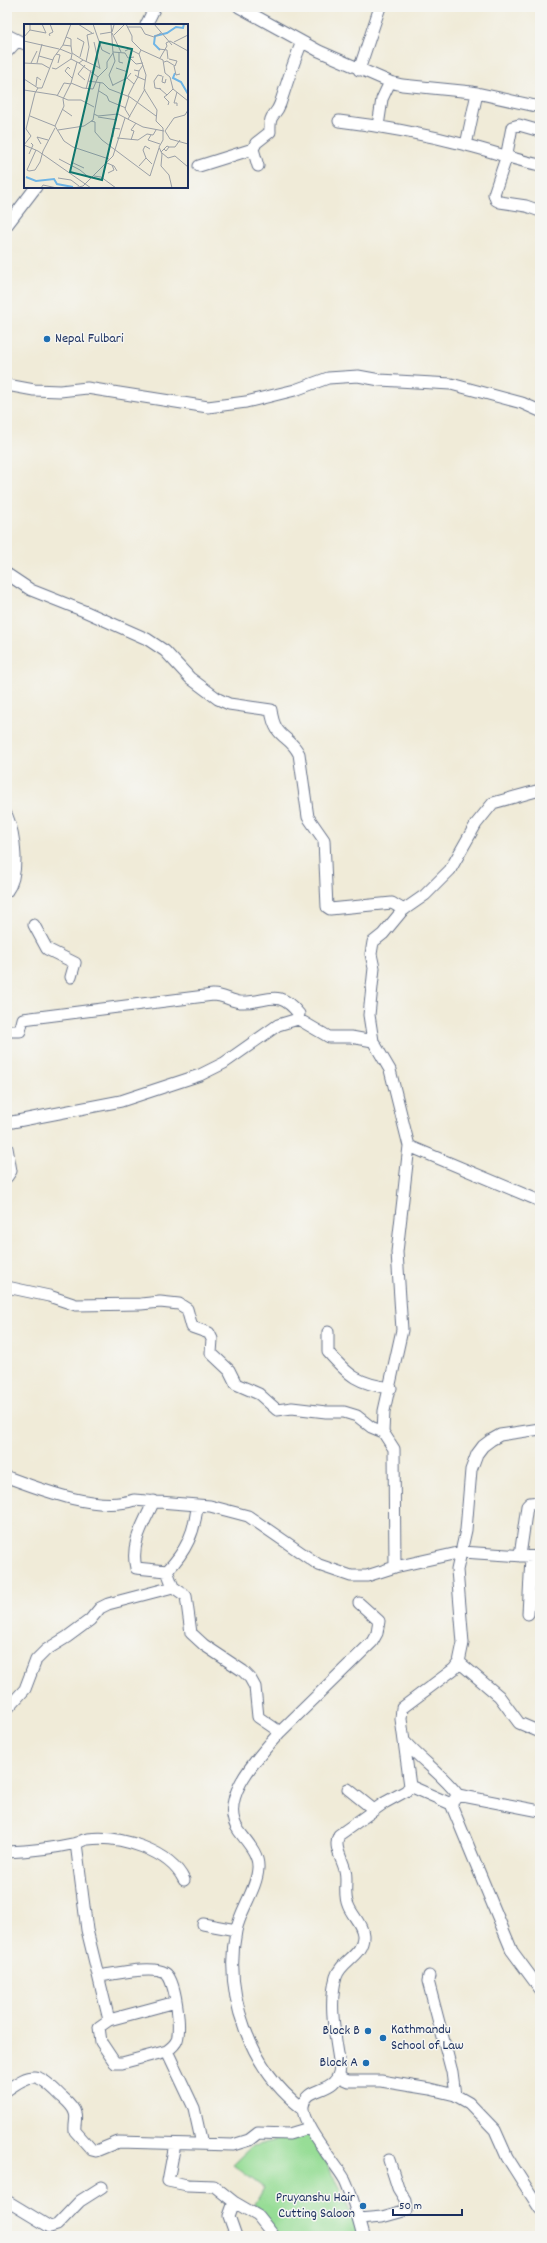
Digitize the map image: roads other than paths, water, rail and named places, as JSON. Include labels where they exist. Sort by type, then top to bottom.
[{"type":"street","points":[[147,24],[156,7]]},
{"type":"street","points":[[240,7],[302,42],[359,70],[390,82],[402,85],[477,93],[540,106]]},
{"type":"street","points":[[359,70],[380,7]]},
{"type":"street","points":[[7,35],[21,43],[7,52]]},
{"type":"street","points":[[258,166],[253,149],[256,143],[270,132],[270,118],[279,106],[286,81],[302,42]]},
{"type":"street","points":[[378,126],[382,99],[390,82]]},
{"type":"street","points":[[466,145],[477,93]]},
{"type":"street","points":[[339,120],[378,126],[466,145],[506,158],[540,165]]},
{"type":"street","points":[[540,131],[519,125],[512,127],[506,158],[494,194],[496,200],[526,206],[540,211]]},
{"type":"street","points":[[199,166],[253,149]]},
{"type":"street","points":[[7,225],[35,188]]},
{"type":"street","points":[[7,385],[34,390],[60,391],[87,388],[208,407],[246,402],[295,390],[328,378],[358,376],[380,380],[451,384],[522,403],[540,411]]},
{"type":"street","points":[[7,574],[31,590],[84,611],[147,639],[165,651],[190,678],[218,699],[230,704],[271,710],[275,728],[297,749],[308,818],[324,840],[327,907],[330,909],[392,903],[404,910]]},
{"type":"street","points":[[383,1432],[384,1411],[391,1388],[402,1330],[397,1252],[409,1146],[390,1070],[373,1041],[369,1015],[374,968],[371,954],[373,942],[383,934],[404,910],[425,895],[450,870],[476,824],[493,803],[540,790]]},
{"type":"street","points":[[7,816],[15,852],[12,884],[7,891]]},
{"type":"street","points":[[34,925],[48,949],[76,963],[71,977]]},
{"type":"street","points":[[7,1031],[20,1031],[23,1019],[213,995],[221,995],[239,1002],[281,998],[292,1005],[299,1014]]},
{"type":"street","points":[[7,1123],[121,1101],[200,1075],[224,1062],[278,1026],[298,1019],[329,1037],[351,1037],[373,1041]]},
{"type":"street","points":[[409,1146],[540,1201]]},
{"type":"street","points":[[7,1148],[11,1171],[7,1177]]},
{"type":"street","points":[[7,1287],[49,1296],[76,1305],[141,1304],[160,1302],[179,1304],[187,1309],[192,1327],[209,1333],[212,1339],[211,1353],[229,1370],[234,1381],[240,1387],[256,1392],[277,1410],[292,1408],[326,1412],[344,1412],[357,1416],[371,1427],[383,1432],[394,1449],[392,1457],[395,1567]]},
{"type":"street","points":[[328,1332],[328,1352],[340,1366],[368,1385],[391,1388]]},
{"type":"street","points":[[410,1786],[401,1719],[402,1708],[454,1669],[459,1662],[463,1643],[457,1570],[466,1530],[471,1470],[477,1454],[483,1446],[500,1435],[540,1429]]},
{"type":"street","points":[[7,1477],[62,1496],[108,1504],[122,1504],[134,1500],[216,1507],[248,1516],[313,1561],[335,1572],[351,1576],[367,1576],[395,1567],[462,1552],[536,1557],[528,1614]]},
{"type":"street","points":[[154,1502],[134,1542],[134,1558],[136,1568],[167,1571]]},
{"type":"street","points":[[520,1556],[527,1506],[530,1503],[540,1502]]},
{"type":"street","points":[[167,1571],[180,1558],[195,1527],[197,1506]]},
{"type":"street","points":[[167,1571],[173,1587],[186,1596],[191,1633],[204,1645],[243,1671],[250,1678],[255,1687],[258,1717],[280,1732]]},
{"type":"street","points":[[7,1709],[25,1689],[36,1660],[46,1650],[90,1620],[100,1608],[108,1604],[173,1587]]},
{"type":"street","points":[[303,2109],[286,2096],[269,2075],[253,2050],[240,2014],[234,1975],[236,1930],[258,1869],[256,1854],[235,1825],[235,1800],[238,1787],[258,1758],[280,1732],[372,1642],[380,1624],[379,1621],[359,1603]]},
{"type":"street","points":[[459,1662],[499,1696],[519,1723],[540,1732]]},
{"type":"street","points":[[405,1742],[419,1757],[445,1778],[458,1795],[540,1812]]},
{"type":"street","points":[[410,1786],[451,1804],[512,1951],[540,1989]]},
{"type":"street","points":[[363,2236],[359,2219],[345,2181],[309,2128],[303,2109],[304,2101],[308,2096],[334,2083],[339,2077],[340,2067],[333,2011],[336,1975],[342,1966],[355,1956],[361,1946],[363,1936],[360,1926],[348,1906],[346,1896],[347,1882],[337,1840],[340,1835],[384,1803],[399,1796],[410,1786]]},
{"type":"street","points":[[348,1788],[374,1810]]},
{"type":"street","points":[[451,1804],[458,1795]]},
{"type":"street","points":[[7,1852],[76,1843],[88,1839],[105,1839],[150,1849],[173,1865],[180,1872],[184,1880]]},
{"type":"street","points":[[76,1843],[86,1930],[110,2020]]},
{"type":"street","points":[[203,1924],[236,1930]]},
{"type":"street","points":[[98,1976],[147,1970],[165,1972],[171,1978],[176,2002],[177,2039],[167,2051],[122,2064],[115,2063],[107,2053],[99,2035],[99,2028],[110,2020],[176,2002]]},
{"type":"street","points":[[429,1976],[428,1981],[452,2072],[455,2095]]},
{"type":"street","points":[[167,2051],[194,2108],[202,2144]]},
{"type":"street","points":[[7,2089],[33,2076],[45,2080],[72,2107],[76,2114],[75,2131],[92,2150],[100,2150],[118,2142],[233,2145],[249,2140],[258,2134],[289,2134],[309,2128]]},
{"type":"street","points":[[339,2077],[348,2081],[381,2081],[455,2095],[469,2103],[495,2130],[507,2157],[540,2209]]},
{"type":"street","points":[[175,2144],[168,2181],[187,2185],[214,2186],[234,2202],[258,2216],[274,2236]]},
{"type":"street","points":[[359,2219],[382,2217],[407,2210],[406,2201],[398,2188],[389,2160]]},
{"type":"street","points":[[7,2201],[50,2227],[57,2226],[80,2201],[102,2187]]},
{"type":"street","points":[[234,2202],[229,2216],[236,2236]]},
{"type":"place","name":"Nepal Fulbari","points":[[47,339]]},
{"type":"place","name":"Block B","points":[[368,2031]]},
{"type":"place","name":"Kathmandu School of Law","points":[[383,2038]]},
{"type":"place","name":"Block A","points":[[366,2063]]},
{"type":"place","name":"Pruyanshu Hair Cutting Saloon","points":[[363,2206]]}]
